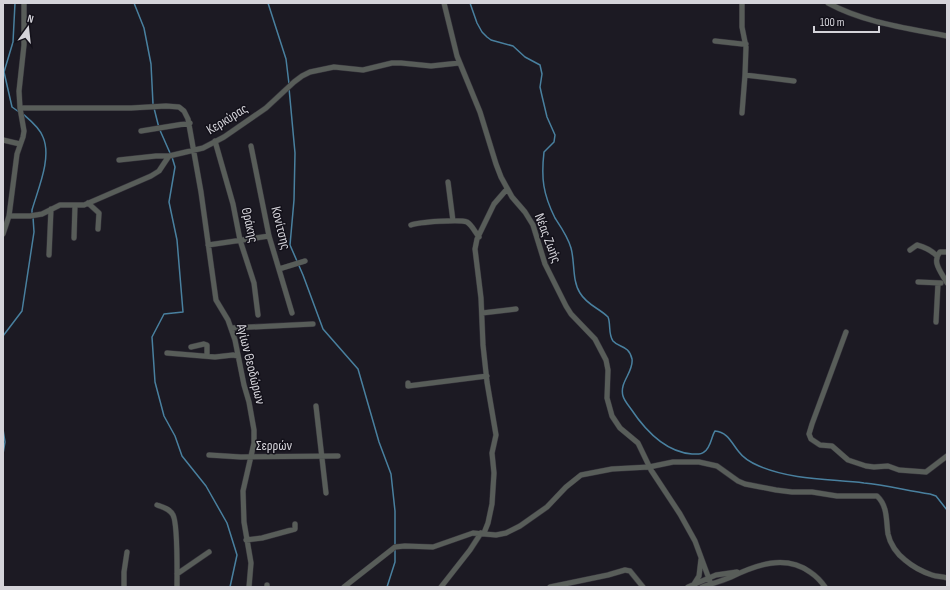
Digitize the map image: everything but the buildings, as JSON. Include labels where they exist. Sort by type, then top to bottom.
[{"type":"street","points":[[3,234],[9,216],[17,154],[24,131],[19,91],[24,45],[24,3]]},
{"type":"street","name":"Νέας Ζωής","points":[[444,3],[459,63],[480,112],[496,164],[507,189],[533,225],[545,264],[566,306],[571,314],[593,336],[603,352],[608,366],[607,398],[611,413],[618,424],[638,443],[649,467],[680,514],[701,556],[712,585]]},
{"type":"street","points":[[742,3],[742,22],[746,44],[742,113]]},
{"type":"street","points":[[828,3],[871,20],[902,28],[947,36]]},
{"type":"street","points":[[715,41],[746,44]]},
{"type":"street","name":"Κερκύρας","points":[[119,160],[169,156],[203,148],[244,125],[266,108],[294,82],[310,72],[334,67],[363,70],[401,62],[431,66],[459,63]]},
{"type":"street","points":[[745,75],[794,81]]},
{"type":"street","points":[[20,108],[131,108],[174,106],[179,107],[190,122],[141,131]]},
{"type":"street","name":"Αγίων Θεοδώρων","points":[[190,122],[216,300],[226,316],[231,328],[249,402],[254,430],[254,443],[243,491],[244,522],[250,563],[249,587]]},
{"type":"street","points":[[3,140],[20,144]]},
{"type":"street","name":"Θράκης","points":[[215,141],[233,204],[240,240],[255,288],[258,315]]},
{"type":"street","name":"Κονίτσης","points":[[251,146],[269,236],[292,314]]},
{"type":"street","points":[[9,216],[37,215],[60,205],[88,203],[151,176],[159,171],[169,156]]},
{"type":"street","points":[[448,182],[453,221]]},
{"type":"street","points":[[441,587],[482,533],[488,523],[492,504],[494,473],[492,453],[496,435],[487,376],[482,313],[475,256],[476,244],[494,204],[507,189]]},
{"type":"street","points":[[88,203],[99,213],[98,229]]},
{"type":"street","points":[[74,238],[75,205]]},
{"type":"street","points":[[49,255],[51,209]]},
{"type":"street","points":[[411,225],[429,222],[466,222],[479,237]]},
{"type":"street","points":[[208,245],[269,236]]},
{"type":"street","points":[[910,250],[919,245],[930,250],[937,256]]},
{"type":"street","points":[[947,252],[940,252],[937,256],[936,264],[947,283]]},
{"type":"street","points":[[278,269],[305,261]]},
{"type":"street","points":[[918,282],[947,283]]},
{"type":"street","points":[[936,322],[938,283]]},
{"type":"street","points":[[482,313],[516,309]]},
{"type":"street","points":[[231,328],[313,324]]},
{"type":"street","points":[[846,332],[812,424],[809,434],[811,439],[820,445],[832,446],[848,460],[870,467],[888,466],[899,470],[923,473],[928,472],[947,456]]},
{"type":"street","points":[[191,346],[207,345],[208,355]]},
{"type":"street","points":[[167,354],[238,356]]},
{"type":"street","points":[[408,383],[408,386],[487,376]]},
{"type":"street","points":[[316,406],[326,493]]},
{"type":"street","name":"Σερρών","points":[[209,454],[230,457],[338,456]]},
{"type":"street","points":[[344,587],[395,547],[405,546],[433,548],[468,534],[482,533],[496,535],[520,526],[546,507],[566,487],[581,475],[612,469],[649,467],[673,462],[699,462],[717,466],[738,481],[769,489],[825,493],[837,496],[877,496],[886,511],[888,534],[896,552],[906,561],[928,574],[947,578]]},
{"type":"street","points":[[158,505],[169,510],[174,518],[176,534],[177,587]]},
{"type":"street","points":[[246,540],[265,537],[295,529],[295,524]]},
{"type":"street","points":[[265,537],[266,544]]},
{"type":"street","points":[[124,587],[124,572],[127,552]]},
{"type":"street","points":[[177,574],[208,552]]},
{"type":"street","points":[[694,584],[700,572],[701,556]]},
{"type":"street","points":[[702,587],[712,585],[740,572],[769,563],[789,563],[796,564],[808,570],[819,579],[825,587]]},
{"type":"street","points":[[550,587],[625,570],[630,571],[643,587]]},
{"type":"street","points":[[688,587],[721,574],[740,572]]},
{"type":"street","points":[[721,587],[730,577]]},
{"type":"waterway","points":[[15,3],[13,42],[4,72],[12,107],[19,112]]},
{"type":"waterway","points":[[134,3],[144,28],[151,64],[153,104]]},
{"type":"waterway","points":[[268,3],[286,59],[289,84]]},
{"type":"waterway","points":[[470,3],[477,23],[487,37],[491,40],[513,46],[525,57],[540,65],[542,74],[540,87],[547,117],[555,135],[554,142],[544,152],[543,178],[545,193],[555,218],[570,244],[577,288],[586,301],[608,317],[611,338],[613,341],[629,351],[631,354],[632,364],[623,386],[623,396],[649,432],[673,449],[692,454],[701,454],[706,450],[710,445],[715,431],[719,432],[726,436],[746,459],[756,465],[772,471],[811,478],[872,484],[930,494],[936,496],[947,510]]},
{"type":"waterway","points":[[289,88],[295,153],[294,200],[290,245],[323,329],[358,369],[379,442],[391,474],[395,511],[395,545]]},
{"type":"waterway","points":[[154,108],[159,128],[170,153]]},
{"type":"waterway","points":[[23,114],[40,130],[43,137],[46,154],[43,174],[32,214]]},
{"type":"waterway","points":[[172,157],[175,167],[169,202],[177,240],[183,312],[164,314],[152,337],[155,382],[164,416],[175,436],[182,456],[206,486],[227,523],[237,555],[230,587]]},
{"type":"waterway","points":[[3,336],[22,311],[34,232],[33,217]]},
{"type":"waterway","points":[[3,429],[5,442],[3,454]]},
{"type":"waterway","points":[[387,587],[395,562],[395,549]]}]
